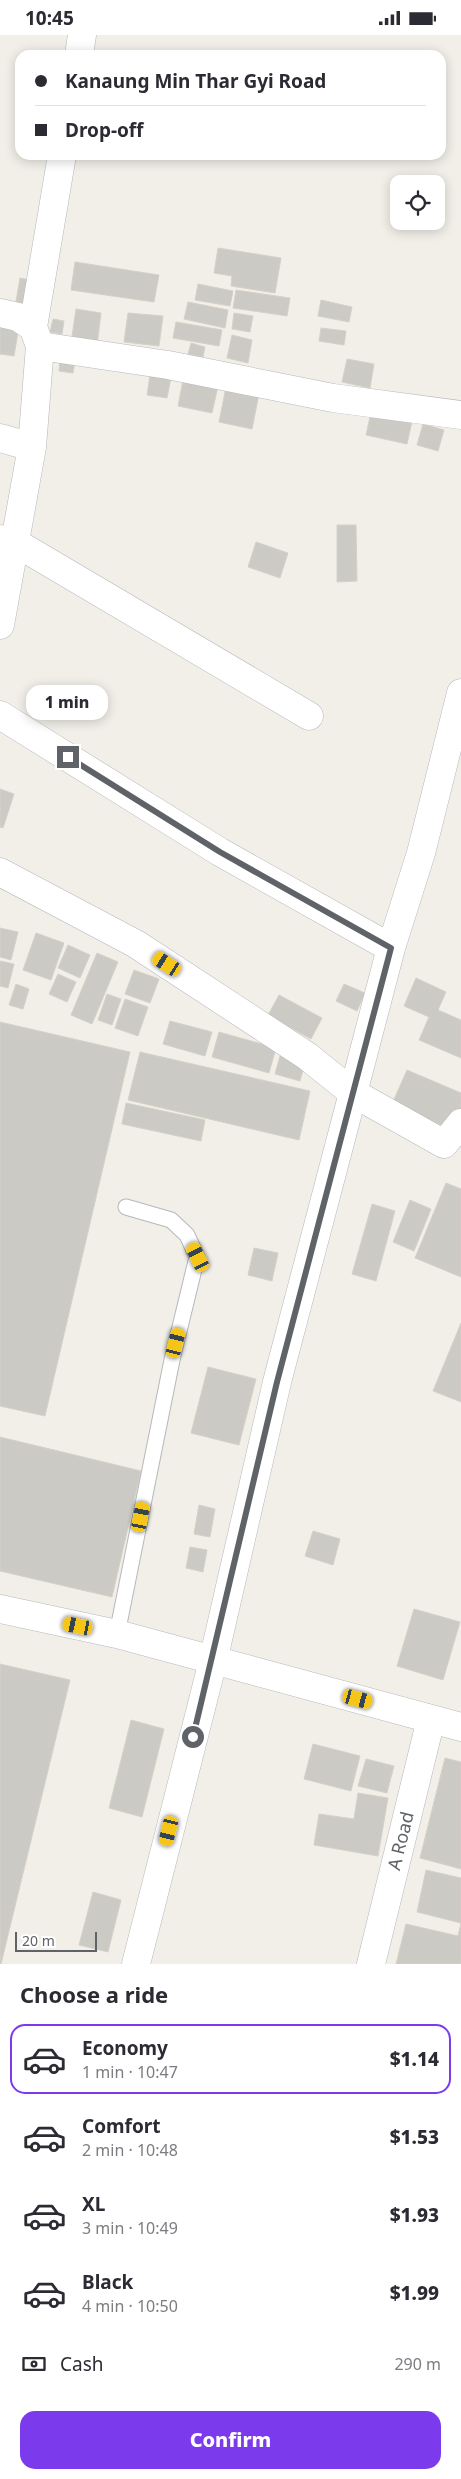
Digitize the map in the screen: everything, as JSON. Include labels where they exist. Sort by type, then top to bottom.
[{"type":"street","points":[[80,50],[82,35]]},
{"type":"street","points":[[0,625],[8,541],[32,447],[36,337],[61,160]]},
{"type":"street","points":[[0,313],[18,317],[36,337],[333,398],[461,415]]},
{"type":"street","points":[[0,438],[32,447]]},
{"type":"street","points":[[8,541],[309,716]]},
{"type":"street","points":[[136,1964],[212,1661],[277,1382],[391,948],[420,853],[461,693]]},
{"type":"street","points":[[0,715],[220,852],[391,948]]},
{"type":"street","points":[[0,872],[136,944],[307,1056],[353,1093],[452,1148],[461,1123]]},
{"type":"street","points":[[0,1609],[117,1634],[461,1727]]},
{"type":"street","name":"A Road","points":[[371,1964],[431,1719]]},
{"type":"lane","points":[[117,1634],[172,1360],[198,1257],[187,1235],[171,1220],[126,1207]]},
{"type":"building","points":[[218,248],[281,258],[275,293],[231,286],[232,276],[214,273]]},
{"type":"building","points":[[75,262],[159,275],[154,302],[71,290]]},
{"type":"building","points":[[20,278],[35,281],[30,304],[16,302]]},
{"type":"building","points":[[198,284],[233,291],[230,306],[195,300]]},
{"type":"building","points":[[236,290],[290,298],[287,316],[233,308]]},
{"type":"building","points":[[321,300],[352,307],[349,322],[318,316]]},
{"type":"building","points":[[188,302],[228,310],[225,328],[184,319]]},
{"type":"building","points":[[76,309],[101,313],[97,346],[71,343]]},
{"type":"building","points":[[128,313],[163,316],[159,346],[124,342]]},
{"type":"building","points":[[234,313],[253,316],[250,332],[232,329]]},
{"type":"building","points":[[53,319],[64,321],[62,334],[50,332]]},
{"type":"building","points":[[176,322],[222,330],[219,346],[173,338]]},
{"type":"building","points":[[0,323],[19,326],[14,356],[0,354]]},
{"type":"building","points":[[321,328],[346,331],[344,345],[319,341]]},
{"type":"building","points":[[232,335],[252,340],[248,363],[227,358]]},
{"type":"building","points":[[191,343],[205,347],[203,357],[188,354]]},
{"type":"building","points":[[60,359],[75,361],[73,373],[59,371]]},
{"type":"building","points":[[347,359],[374,364],[370,388],[342,382]]},
{"type":"building","points":[[150,375],[171,378],[167,398],[147,395]]},
{"type":"building","points":[[183,380],[218,386],[212,413],[178,406]]},
{"type":"building","points":[[226,387],[259,394],[252,429],[219,422]]},
{"type":"building","points":[[372,408],[413,417],[407,444],[366,435]]},
{"type":"building","points":[[423,424],[444,430],[438,451],[417,445]]},
{"type":"building","points":[[337,525],[356,525],[357,581],[337,582]]},
{"type":"building","points":[[256,542],[288,553],[280,578],[248,567]]},
{"type":"building","points":[[0,789],[14,794],[3,828],[0,827]]},
{"type":"building","points":[[0,928],[18,932],[11,960],[0,957]]},
{"type":"building","points":[[36,933],[64,943],[51,980],[23,970]]},
{"type":"building","points":[[68,945],[90,955],[80,978],[58,968]]},
{"type":"building","points":[[97,953],[118,962],[92,1024],[71,1015]]},
{"type":"building","points":[[0,961],[14,964],[8,988],[0,986]]},
{"type":"building","points":[[134,970],[159,979],[150,1003],[125,994]]},
{"type":"building","points":[[58,974],[76,982],[67,1002],[49,994]]},
{"type":"building","points":[[416,978],[446,992],[438,1010],[461,1020],[461,1058],[419,1040],[429,1017],[404,1006]]},
{"type":"building","points":[[16,984],[29,989],[23,1009],[9,1005]]},
{"type":"building","points":[[344,984],[365,993],[357,1011],[336,1001]]},
{"type":"building","points":[[107,994],[121,999],[112,1025],[98,1020]]},
{"type":"building","points":[[279,995],[322,1018],[311,1039],[268,1015]]},
{"type":"building","points":[[125,999],[148,1007],[138,1036],[115,1028]]},
{"type":"building","points":[[170,1021],[212,1032],[205,1056],[163,1044]]},
{"type":"building","points":[[0,1022],[130,1052],[45,1416],[0,1406]]},
{"type":"building","points":[[219,1032],[276,1048],[269,1073],[212,1057]]},
{"type":"building","points":[[140,1052],[310,1091],[299,1140],[128,1100]]},
{"type":"building","points":[[280,1056],[305,1063],[300,1081],[275,1074]]},
{"type":"building","points":[[407,1070],[461,1093],[461,1111],[446,1127],[392,1104]]},
{"type":"building","points":[[126,1103],[205,1120],[201,1141],[122,1124]]},
{"type":"building","points":[[446,1183],[461,1189],[461,1277],[415,1258]]},
{"type":"building","points":[[410,1200],[431,1209],[414,1251],[393,1242]]},
{"type":"building","points":[[372,1204],[395,1211],[376,1281],[352,1274]]},
{"type":"building","points":[[254,1248],[278,1253],[272,1281],[248,1275]]},
{"type":"building","points":[[461,1323],[461,1402],[433,1391]]},
{"type":"building","points":[[208,1367],[256,1379],[239,1445],[191,1433]]},
{"type":"building","points":[[0,1437],[141,1471],[112,1597],[0,1571]]},
{"type":"building","points":[[199,1505],[215,1509],[210,1537],[194,1534]]},
{"type":"building","points":[[313,1531],[340,1539],[333,1565],[305,1556]]},
{"type":"building","points":[[190,1547],[207,1550],[203,1572],[186,1568]]},
{"type":"building","points":[[414,1609],[460,1622],[443,1680],[397,1666]]},
{"type":"building","points":[[0,1664],[70,1680],[1,1964],[0,1964]]},
{"type":"building","points":[[131,1720],[164,1729],[142,1817],[109,1808]]},
{"type":"building","points":[[313,1744],[360,1756],[351,1791],[304,1779]]},
{"type":"building","points":[[445,1758],[461,1762],[461,1869],[420,1858]]},
{"type":"building","points":[[366,1759],[394,1766],[387,1793],[358,1786]]},
{"type":"building","points":[[358,1793],[388,1798],[378,1856],[314,1845],[319,1814],[354,1819]]},
{"type":"building","points":[[426,1870],[461,1878],[461,1923],[417,1912]]},
{"type":"building","points":[[93,1892],[121,1900],[108,1952],[79,1945]]},
{"type":"building","points":[[461,1923],[461,1964],[396,1964],[406,1924],[458,1936]]},
{"type":"route","points":[[68,757],[220,852],[391,948],[277,1382],[193,1737]]}]
